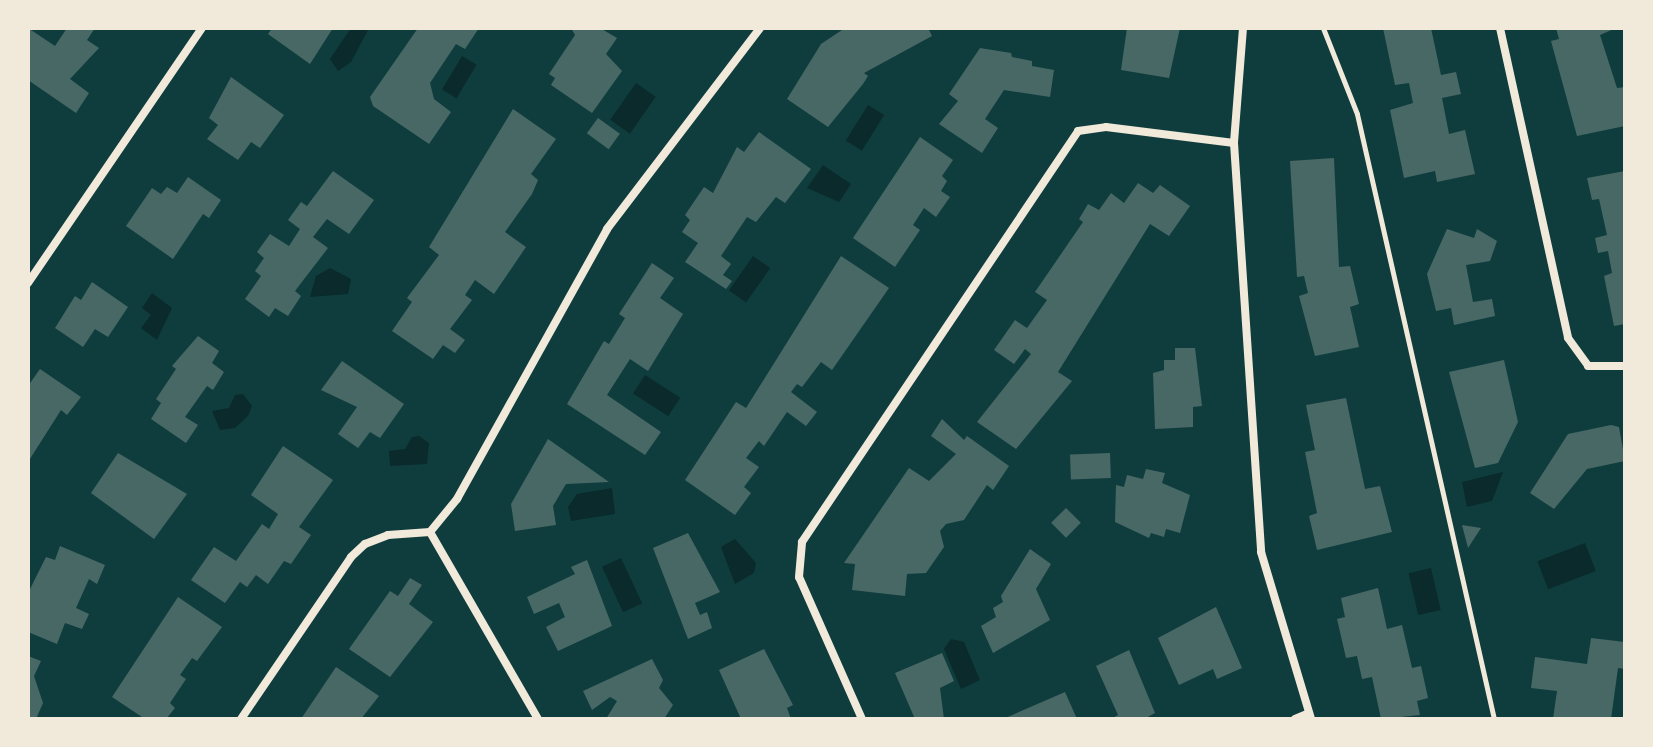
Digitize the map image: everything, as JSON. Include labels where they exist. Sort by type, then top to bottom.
[{"type":"street","points":[[28,283],[202,28]]},
{"type":"street","points":[[241,719],[351,557],[365,544],[388,535],[430,532],[457,499],[607,229],[760,28]]},
{"type":"street","points":[[1243,28],[1234,143],[1261,552],[1310,716],[1295,719]]},
{"type":"street","points":[[1500,28],[1568,338],[1588,366],[1625,366]]},
{"type":"street","points":[[862,719],[799,577],[802,542],[1078,131],[1106,127],[1234,143]]},
{"type":"street","points":[[430,532],[538,719]]},
{"type":"path","points":[[1323,28],[1357,114],[1494,719]]},
{"type":"water","points":[[351,28],[368,30],[351,62],[338,71],[330,59]]},
{"type":"water","points":[[462,56],[477,65],[456,98],[442,89]]},
{"type":"water","points":[[636,83],[656,97],[630,134],[610,120]]},
{"type":"water","points":[[868,105],[884,115],[862,151],[846,141]]},
{"type":"water","points":[[823,165],[851,184],[839,202],[807,188]]},
{"type":"water","points":[[753,256],[770,268],[746,302],[729,290]]},
{"type":"water","points":[[330,268],[351,279],[348,294],[310,297],[316,276]]},
{"type":"water","points":[[152,293],[172,308],[157,340],[141,328],[151,315],[142,308]]},
{"type":"water","points":[[645,375],[680,398],[668,416],[633,393]]},
{"type":"water","points":[[243,394],[252,406],[248,416],[235,428],[220,430],[212,411],[229,408],[235,395]]},
{"type":"water","points":[[419,436],[429,443],[427,464],[390,466],[389,451],[405,449],[412,437]]},
{"type":"water","points":[[1503,472],[1492,501],[1467,507],[1462,482]]},
{"type":"water","points":[[612,488],[615,514],[571,521],[568,507],[577,494]]},
{"type":"water","points":[[735,539],[756,563],[754,573],[735,584],[721,547]]},
{"type":"water","points":[[1585,543],[1596,571],[1548,589],[1537,561]]},
{"type":"water","points":[[621,558],[642,603],[623,612],[602,567]]},
{"type":"water","points":[[1431,568],[1441,610],[1418,615],[1409,573]]},
{"type":"water","points":[[951,639],[964,642],[980,680],[961,689],[944,649]]},
{"type":"building","points":[[28,28],[55,46],[67,28],[95,28],[87,40],[99,48],[70,79],[89,93],[76,113],[28,80]]},
{"type":"building","points":[[272,28],[333,28],[310,64],[268,34]]},
{"type":"building","points":[[418,28],[479,28],[465,49],[456,44],[430,83],[434,99],[451,112],[429,144],[373,106],[370,97]]},
{"type":"building","points":[[571,28],[600,28],[617,38],[606,54],[622,71],[592,113],[551,85],[555,78],[549,74],[575,35]]},
{"type":"building","points":[[845,28],[928,28],[932,36],[864,73],[868,76],[863,84],[828,127],[787,99],[821,44]]},
{"type":"building","points":[[1127,28],[1180,28],[1169,78],[1121,70]]},
{"type":"building","points":[[1383,28],[1431,28],[1441,75],[1456,72],[1461,94],[1442,98],[1449,134],[1465,130],[1475,174],[1437,182],[1435,171],[1404,178],[1390,110],[1413,103],[1409,83],[1395,85]]},
{"type":"building","points":[[1556,28],[1616,28],[1600,35],[1617,88],[1625,87],[1625,126],[1577,136],[1551,41],[1559,39]]},
{"type":"building","points":[[980,48],[1011,53],[1012,57],[1032,61],[1032,66],[1054,70],[1050,97],[1004,90],[985,119],[998,128],[982,153],[939,124],[958,101],[949,94]]},
{"type":"building","points":[[231,77],[284,115],[260,148],[251,142],[238,160],[207,139],[218,125],[209,118]]},
{"type":"building","points":[[513,109],[556,139],[531,174],[538,180],[532,194],[505,232],[526,247],[494,294],[475,280],[465,295],[472,300],[450,329],[465,340],[455,353],[443,345],[433,359],[392,331],[412,302],[407,298],[439,255],[429,247]]},
{"type":"building","points":[[598,118],[620,134],[609,149],[587,133]]},
{"type":"building","points":[[759,132],[811,169],[785,203],[776,197],[756,222],[747,217],[721,256],[731,264],[723,275],[732,281],[726,289],[685,262],[698,243],[682,232],[690,220],[685,215],[704,187],[713,193],[737,147],[744,152]]},
{"type":"building","points":[[920,137],[953,160],[942,176],[947,181],[941,191],[950,197],[936,217],[924,208],[913,225],[920,230],[895,267],[853,238]]},
{"type":"building","points":[[1334,158],[1339,267],[1350,266],[1359,304],[1350,307],[1359,347],[1315,356],[1299,296],[1308,293],[1304,276],[1297,277],[1290,161]]},
{"type":"building","points":[[333,171],[374,200],[349,234],[327,219],[313,237],[328,248],[295,291],[301,296],[288,316],[275,308],[269,317],[245,299],[261,276],[255,271],[264,258],[257,252],[270,234],[289,246],[300,229],[288,220],[301,202],[307,206]]},
{"type":"building","points":[[1625,171],[1625,324],[1614,326],[1604,276],[1612,273],[1608,251],[1598,253],[1595,238],[1607,235],[1599,199],[1592,200],[1587,178]]},
{"type":"building","points":[[188,177],[221,200],[209,218],[203,214],[173,259],[126,226],[152,188],[161,194],[167,187],[177,193]]},
{"type":"building","points":[[1138,183],[1153,193],[1160,185],[1190,206],[1169,236],[1150,224],[1058,372],[1072,381],[1016,449],[977,422],[1031,354],[1025,349],[1014,364],[994,350],[1015,320],[1027,328],[1047,300],[1035,292],[1083,222],[1079,219],[1088,204],[1099,210],[1111,193],[1124,203]]},
{"type":"building","points":[[1447,229],[1474,238],[1477,229],[1497,241],[1490,261],[1466,265],[1473,302],[1492,299],[1495,316],[1454,325],[1451,308],[1436,311],[1427,274]]},
{"type":"building","points":[[841,256],[889,288],[832,370],[821,362],[802,387],[797,384],[791,392],[817,412],[806,426],[787,412],[764,446],[759,441],[746,458],[759,467],[744,487],[751,493],[735,515],[685,480],[736,402],[746,408]]},
{"type":"building","points":[[652,263],[674,278],[660,298],[683,314],[648,371],[630,359],[607,395],[661,432],[645,455],[567,404],[604,341],[609,344],[625,318],[619,314]]},
{"type":"building","points":[[92,282],[128,307],[108,337],[95,329],[83,347],[55,328],[75,296],[81,300]]},
{"type":"building","points":[[198,336],[219,351],[212,363],[224,372],[213,390],[207,386],[185,417],[198,425],[186,443],[151,419],[161,403],[156,399],[176,369],[172,366]]},
{"type":"building","points":[[1175,348],[1195,348],[1202,406],[1193,407],[1193,427],[1155,429],[1153,373],[1164,370],[1164,360],[1175,360]]},
{"type":"building","points":[[1504,360],[1518,422],[1498,463],[1475,468],[1449,372]]},
{"type":"building","points":[[342,361],[404,404],[380,438],[370,432],[358,448],[338,434],[357,407],[321,390]]},
{"type":"building","points":[[40,369],[81,397],[67,415],[61,410],[28,462],[28,386]]},
{"type":"building","points":[[1346,398],[1365,489],[1380,486],[1392,532],[1317,550],[1309,516],[1317,513],[1305,452],[1315,450],[1306,405]]},
{"type":"building","points":[[942,419],[964,440],[967,436],[1009,466],[993,490],[987,485],[964,520],[946,524],[940,531],[944,547],[926,573],[907,574],[905,596],[852,590],[855,564],[844,563],[909,468],[929,481],[956,454],[931,436]]},
{"type":"building","points":[[1611,425],[1619,427],[1625,461],[1587,469],[1554,509],[1530,493],[1568,434]]},
{"type":"building","points":[[548,439],[609,482],[566,484],[553,506],[556,525],[515,531],[511,504]]},
{"type":"building","points":[[283,446],[333,480],[299,527],[311,535],[291,564],[284,561],[268,584],[256,575],[247,587],[240,582],[225,603],[191,580],[214,547],[236,561],[262,524],[269,529],[278,514],[251,495]]},
{"type":"building","points":[[118,453],[187,494],[154,539],[91,493]]},
{"type":"building","points":[[1110,453],[1111,478],[1071,479],[1070,454]]},
{"type":"building","points":[[1146,469],[1165,473],[1162,483],[1190,495],[1180,533],[1166,529],[1164,537],[1151,533],[1149,538],[1115,522],[1116,485],[1124,487],[1127,475],[1143,479]]},
{"type":"building","points":[[1066,508],[1081,523],[1066,538],[1051,523]]},
{"type":"building","points":[[1462,525],[1481,528],[1468,548]]},
{"type":"building","points":[[688,533],[720,592],[695,603],[700,615],[707,612],[712,628],[688,639],[653,548]]},
{"type":"building","points":[[60,546],[105,565],[97,584],[89,579],[76,608],[89,614],[82,629],[65,623],[57,644],[28,632],[28,593],[46,557],[55,560]]},
{"type":"building","points":[[1030,549],[1051,564],[1036,589],[1050,620],[993,653],[981,626],[996,617],[993,608],[1003,602],[1001,596]]},
{"type":"building","points":[[587,560],[612,626],[558,651],[546,627],[565,617],[559,603],[534,614],[527,597],[575,574],[571,567]]},
{"type":"building","points":[[410,578],[422,585],[409,604],[433,622],[390,677],[349,649],[390,591],[398,596]]},
{"type":"building","points":[[1378,588],[1387,629],[1402,625],[1412,668],[1421,666],[1428,698],[1417,701],[1420,715],[1381,719],[1372,677],[1362,679],[1357,656],[1346,658],[1337,619],[1345,617],[1341,598]]},
{"type":"building","points":[[178,597],[222,627],[197,661],[192,658],[180,675],[186,679],[170,703],[175,708],[166,719],[145,719],[112,697]]},
{"type":"building","points":[[1216,607],[1242,668],[1217,679],[1213,669],[1179,685],[1158,638]]},
{"type":"building","points":[[1591,638],[1625,642],[1625,669],[1618,668],[1611,719],[1553,719],[1557,691],[1531,688],[1535,657],[1587,664]]},
{"type":"building","points":[[764,649],[793,705],[787,708],[791,719],[741,719],[719,670]]},
{"type":"building","points":[[1129,650],[1155,713],[1144,719],[1111,719],[1118,715],[1096,666]]},
{"type":"building","points":[[942,653],[954,681],[940,688],[944,719],[915,719],[895,673]]},
{"type":"building","points":[[28,656],[41,661],[34,676],[43,703],[36,719],[28,719]]},
{"type":"building","points":[[652,659],[663,680],[659,688],[673,705],[664,719],[606,719],[617,701],[610,697],[592,710],[583,691]]},
{"type":"building","points":[[336,667],[379,696],[361,719],[301,719]]},
{"type":"building","points":[[1065,692],[1077,719],[1003,719]]}]
